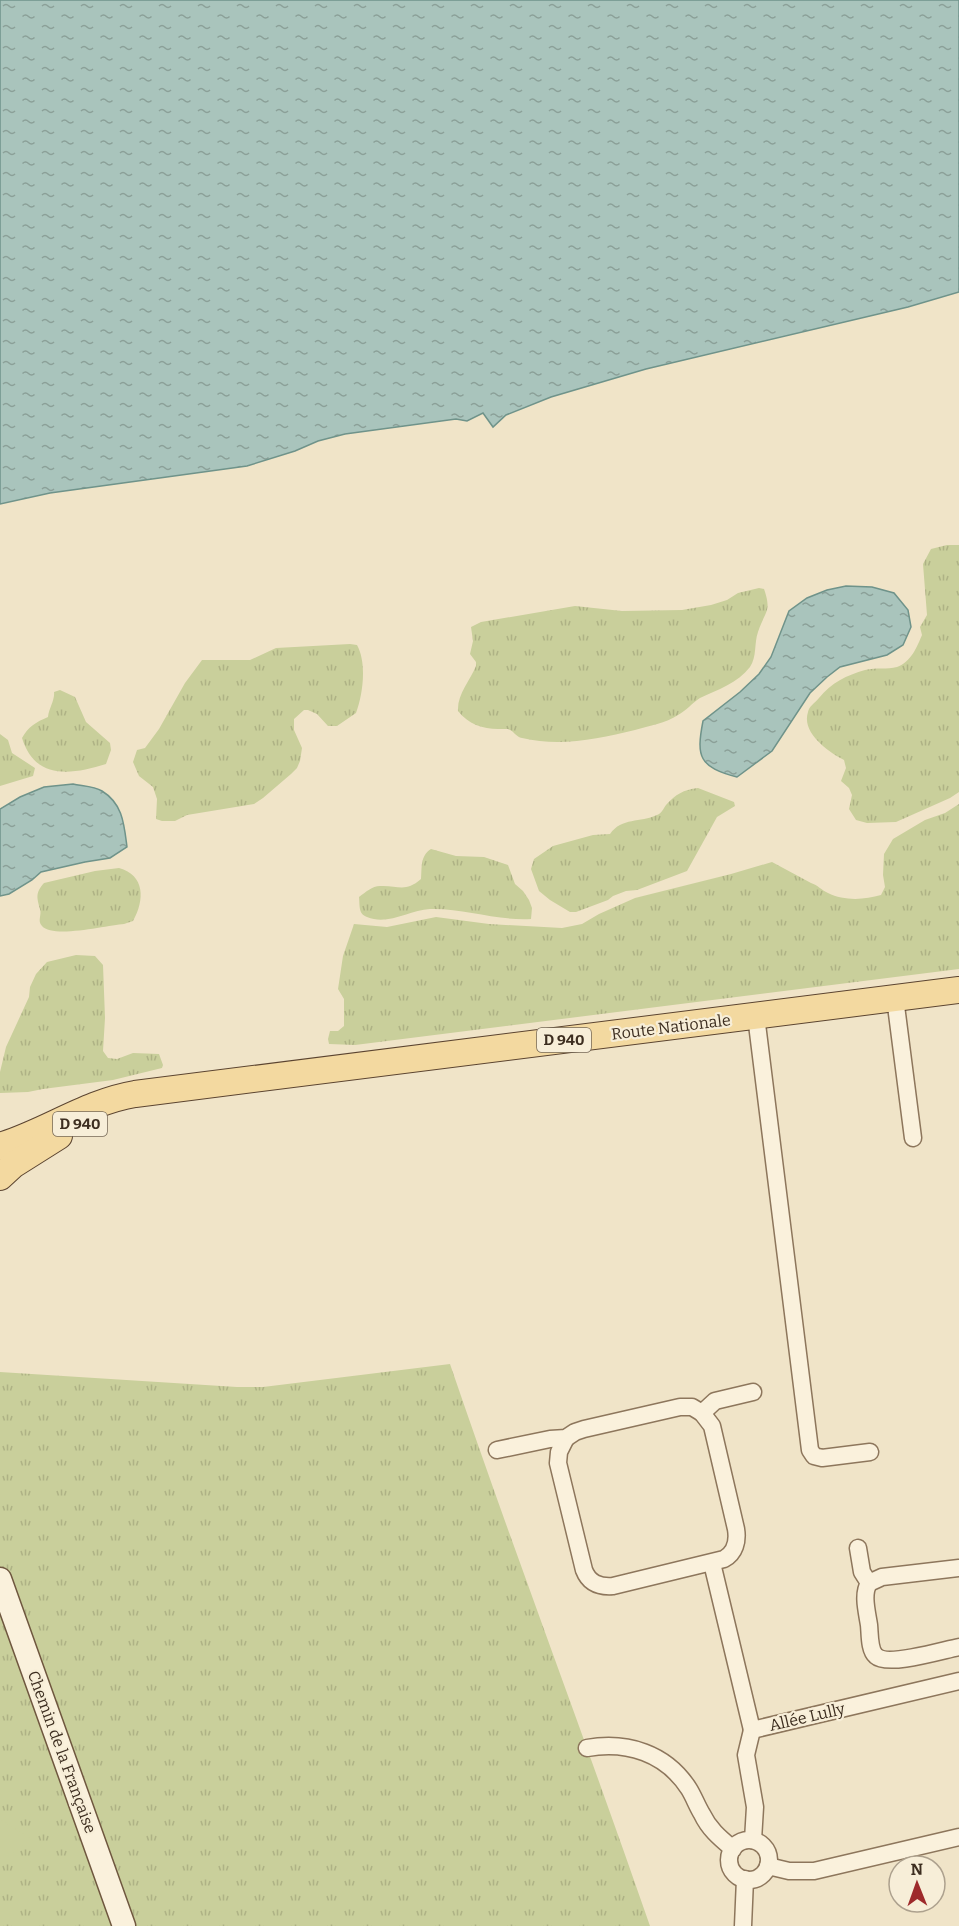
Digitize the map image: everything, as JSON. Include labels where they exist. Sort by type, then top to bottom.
[{"type":"main road","name":"Route Nationale","points":[[169,1090],[959,990]]},
{"type":"main road","name":"D 940","points":[[0,1146],[118,1098],[169,1090]]},
{"type":"main road","name":"D 940","points":[[0,1177],[40,1147],[97,1115],[133,1100],[169,1090]]},
{"type":"street","points":[[895,998],[913,1138]]},
{"type":"street","points":[[756,1016],[808,1445],[812,1454],[822,1458],[870,1452]]},
{"type":"street","points":[[702,1413],[715,1401],[753,1392]]},
{"type":"street","points":[[680,1407],[692,1407],[702,1413],[712,1426],[737,1535],[730,1555],[711,1563],[613,1586],[600,1586],[589,1580],[584,1570],[558,1463],[559,1452],[566,1438],[584,1429],[680,1407]]},
{"type":"street","points":[[497,1450],[566,1438]]},
{"type":"street","points":[[858,1548],[862,1572],[869,1583]]},
{"type":"street","name":"Allée Lully","points":[[711,1563],[752,1730],[959,1681]]},
{"type":"street","points":[[959,1568],[882,1577],[869,1583],[866,1590],[872,1649],[878,1658],[895,1660],[959,1647]]},
{"type":"street","name":"Chemin de la Française","points":[[0,1579],[124,1926]]},
{"type":"street","points":[[752,1730],[746,1755],[755,1807],[753,1840]]},
{"type":"street","points":[[587,1748],[605,1745],[623,1746],[657,1758],[684,1782],[710,1827],[733,1848]]},
{"type":"street","points":[[768,1866],[789,1871],[814,1871],[959,1837]]},
{"type":"street","points":[[753,1840],[766,1850],[769,1856],[768,1866],[759,1877],[745,1879],[732,1869],[730,1858],[733,1848],[743,1841],[753,1840]]},
{"type":"street","points":[[743,1926],[745,1879]]},
{"type":"green space","points":[[959,545],[959,792],[896,822],[867,823],[856,820],[849,809],[852,795],[849,788],[841,781],[846,768],[844,760],[824,747],[812,734],[807,720],[809,710],[829,688],[846,677],[869,669],[897,667],[910,658],[922,635],[920,627],[927,615],[923,564],[931,549]]},
{"type":"green space","points":[[764,589],[767,611],[758,632],[754,659],[750,667],[733,682],[700,698],[668,720],[607,736],[579,741],[550,742],[520,737],[508,729],[481,727],[466,719],[458,711],[462,693],[476,666],[470,654],[473,641],[471,627],[481,622],[575,606],[622,611],[682,610],[711,605],[727,600],[738,593]]},
{"type":"green space","points":[[357,645],[363,669],[361,697],[356,713],[337,726],[328,726],[317,714],[308,710],[304,710],[294,719],[294,730],[302,748],[300,761],[291,774],[254,804],[187,815],[175,821],[156,819],[157,799],[153,787],[139,776],[133,762],[137,750],[145,748],[159,729],[185,683],[202,660],[250,660],[276,648]]},
{"type":"green space","points":[[60,690],[75,697],[86,722],[110,743],[111,750],[106,764],[67,772],[56,771],[45,768],[28,752],[22,738],[33,725],[48,717],[54,692]]},
{"type":"green space","points":[[0,734],[8,740],[12,753],[35,768],[33,776],[0,786]]},
{"type":"green space","points":[[698,788],[734,802],[735,806],[717,817],[687,871],[637,890],[626,891],[576,912],[570,912],[539,891],[531,869],[534,859],[553,846],[593,835],[610,834],[620,825],[659,814],[677,795]]},
{"type":"green space","points":[[959,804],[959,969],[355,1045],[329,1044],[330,1031],[338,1031],[344,1026],[344,999],[338,989],[343,956],[354,924],[387,927],[436,917],[489,924],[562,928],[582,924],[635,898],[772,862],[834,896],[854,899],[874,897],[881,895],[885,887],[884,854],[893,839]]},
{"type":"green space","points":[[431,849],[456,856],[484,857],[508,865],[515,884],[529,900],[532,908],[531,919],[506,918],[443,909],[422,910],[383,920],[362,914],[359,897],[374,887],[406,887],[421,879],[423,858]]},
{"type":"green space","points":[[119,868],[134,876],[140,889],[140,905],[133,921],[69,931],[48,930],[42,926],[38,896],[44,883]]},
{"type":"green space","points":[[76,955],[95,956],[103,965],[105,1018],[103,1051],[108,1058],[117,1059],[133,1053],[159,1054],[162,1068],[113,1080],[28,1092],[0,1093],[0,1072],[6,1047],[29,997],[30,987],[36,974],[47,962]]},
{"type":"green space","points":[[450,1364],[650,1926],[0,1926],[0,1372],[263,1387]]},
{"type":"green space","points":[[0,1819],[31,1839],[0,1863]]},
{"type":"water","points":[[0,0],[959,0],[959,292],[908,307],[646,369],[551,397],[506,415],[493,427],[483,413],[467,421],[456,419],[345,434],[247,466],[50,493],[0,504]]},
{"type":"water","points":[[846,586],[872,587],[894,593],[908,610],[911,627],[903,645],[887,655],[840,667],[827,677],[810,693],[772,751],[737,777],[708,764],[703,759],[700,744],[703,721],[759,674],[771,657],[789,611],[807,598]]},
{"type":"water","points":[[73,784],[99,789],[109,796],[121,815],[127,847],[110,858],[41,872],[9,894],[0,896],[0,809],[44,787]]}]
